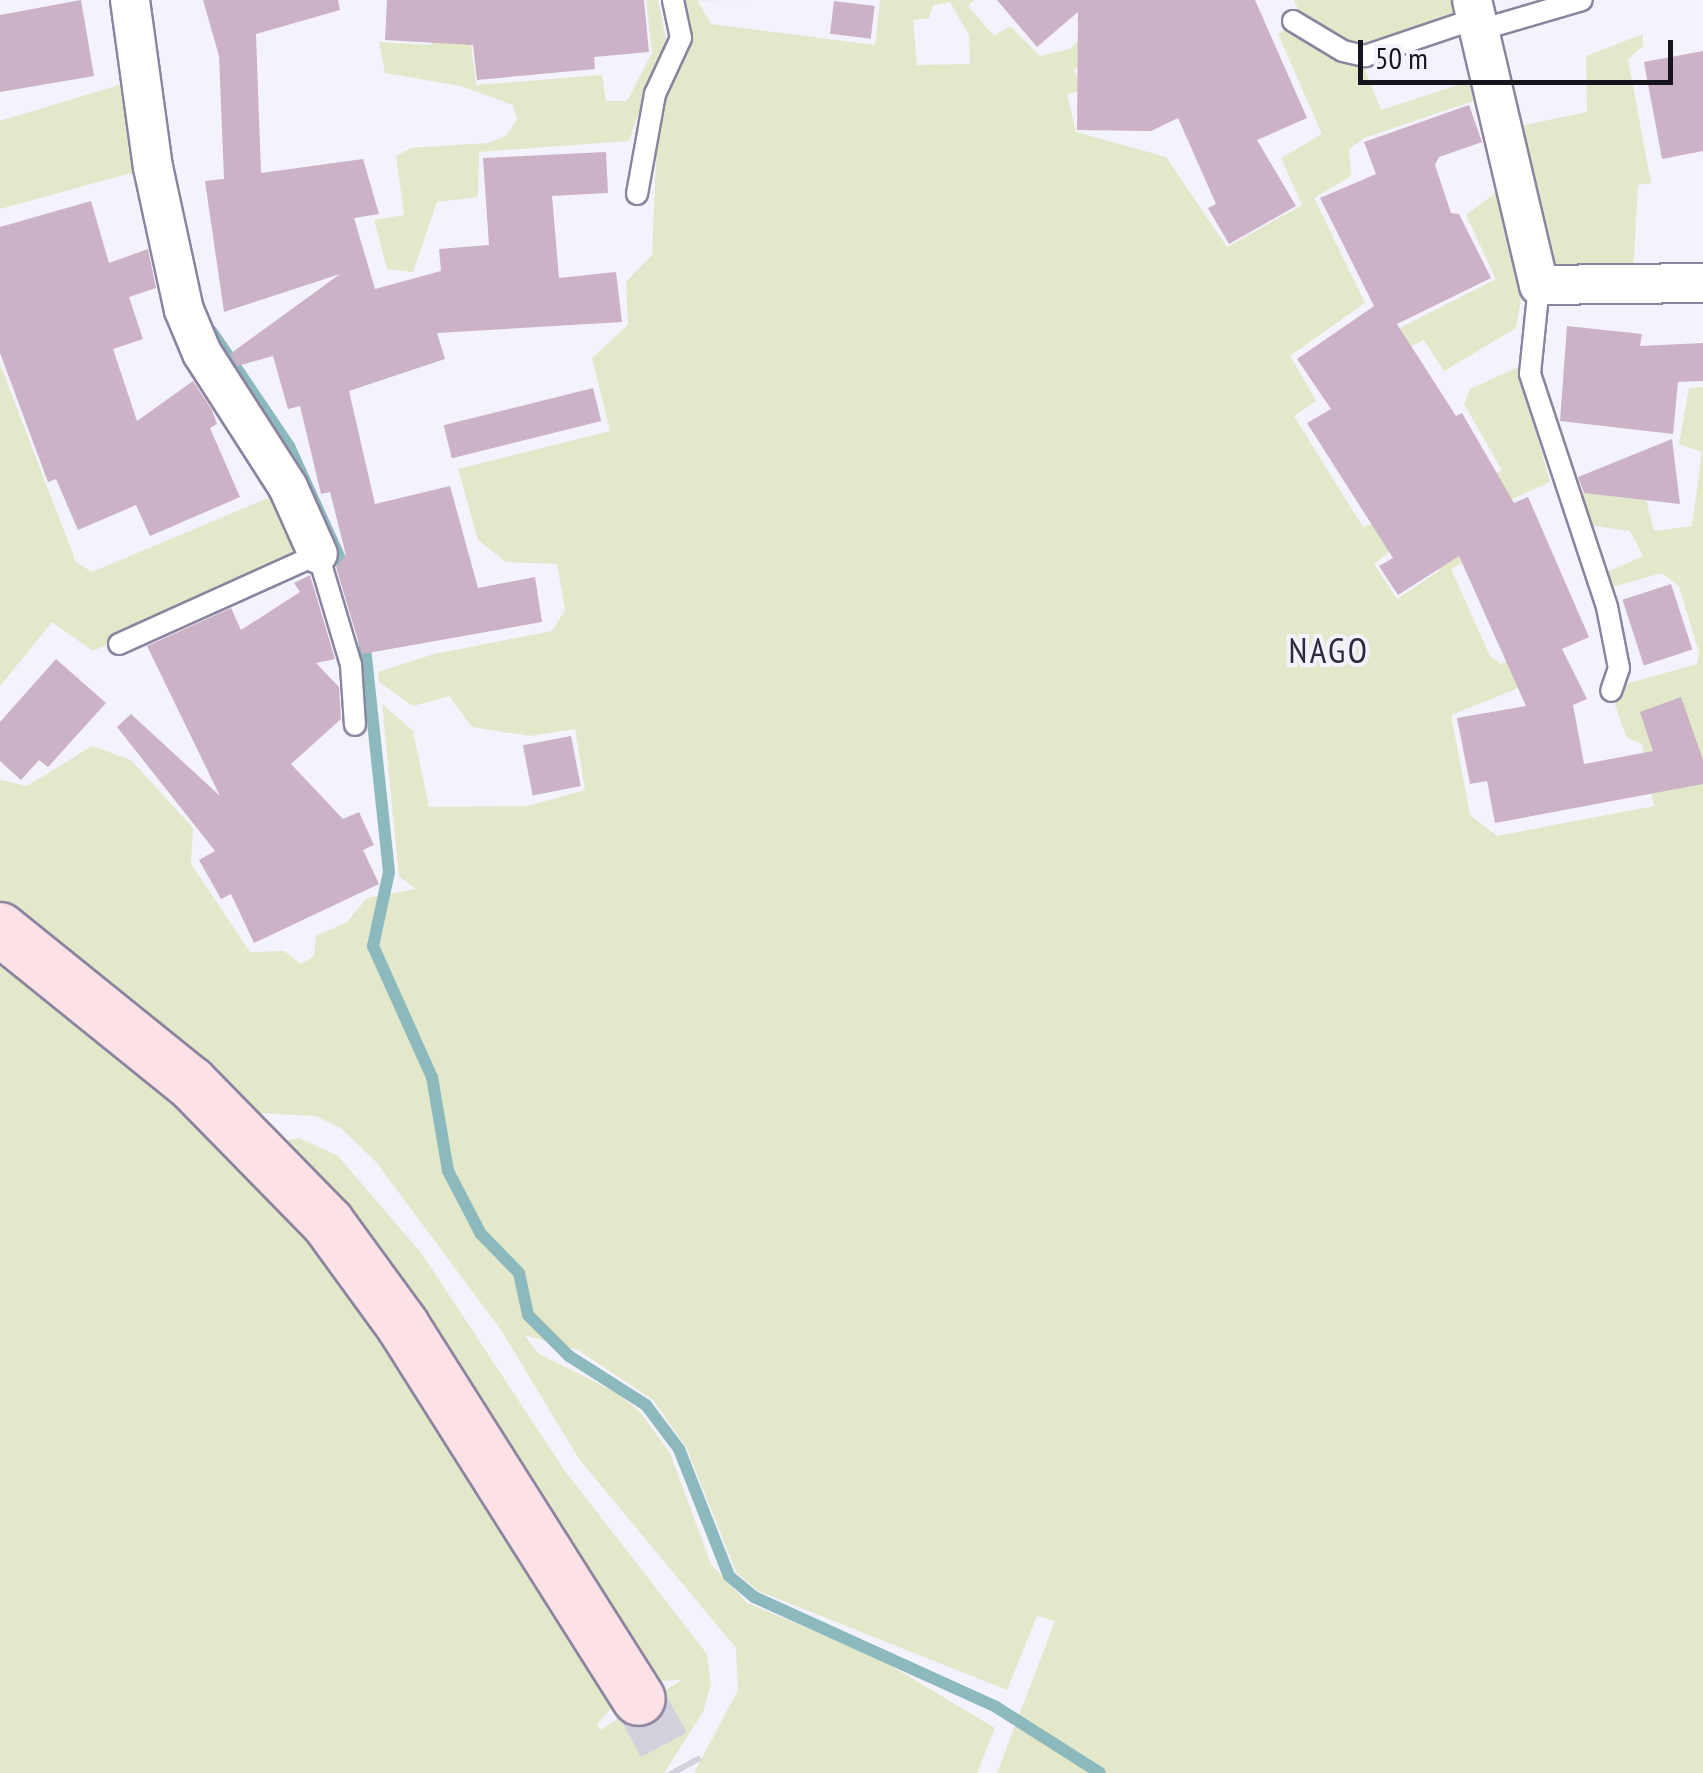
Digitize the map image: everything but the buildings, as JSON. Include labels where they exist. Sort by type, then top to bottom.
[{"type":"street","points":[[130,0],[152,168],[184,310],[202,353],[272,457],[318,554]]},
{"type":"street","points":[[1476,16],[1539,285],[1703,282]]},
{"type":"street","points":[[0,929],[191,1083],[328,1223],[403,1326],[639,1699]]},
{"type":"lane","points":[[637,194],[654,94],[681,38],[673,0]]},
{"type":"lane","points":[[1293,21],[1343,52],[1365,56],[1476,16],[1582,0]]},
{"type":"lane","points":[[1539,285],[1530,374],[1607,608],[1619,668],[1611,691]]},
{"type":"lane","points":[[120,644],[318,554],[352,665],[355,725]]},
{"type":"green space","points":[[646,0],[658,0],[666,38],[629,141],[479,152],[478,197],[437,202],[413,272],[387,269],[374,220],[404,215],[396,156],[411,148],[488,143],[506,136],[517,119],[513,105],[461,86],[385,73],[379,42],[431,45],[436,30],[466,4],[476,85],[602,75],[606,101],[627,101],[652,53]]},
{"type":"green space","points":[[683,0],[697,0],[711,24],[875,45],[880,0],[974,0],[968,6],[994,36],[1010,26],[1040,56],[1070,49],[1104,15],[1105,49],[1073,70],[1086,90],[1067,94],[1076,132],[1166,157],[1227,247],[1302,205],[1281,158],[1322,134],[1278,34],[1289,28],[1364,67],[1381,110],[1480,78],[1485,97],[1364,138],[1349,149],[1351,176],[1314,198],[1365,303],[1290,356],[1316,401],[1294,416],[1363,527],[1380,521],[1396,547],[1374,564],[1397,599],[1439,571],[1437,562],[1466,492],[1502,470],[1464,404],[1470,389],[1518,367],[1550,482],[1505,502],[1517,533],[1451,569],[1490,656],[1501,664],[1539,649],[1516,689],[1451,715],[1470,815],[1497,836],[1654,806],[1642,744],[1627,738],[1615,705],[1625,684],[1697,664],[1699,653],[1679,586],[1662,573],[1609,588],[1607,572],[1643,556],[1630,531],[1589,525],[1578,492],[1646,500],[1654,531],[1692,526],[1702,452],[1679,444],[1689,388],[1703,387],[1703,1773],[997,1773],[1055,1621],[1037,1616],[1007,1690],[758,1591],[736,1572],[686,1447],[653,1400],[578,1350],[524,1335],[539,1354],[617,1393],[640,1412],[670,1453],[711,1564],[747,1603],[876,1657],[995,1728],[977,1773],[694,1773],[738,1690],[736,1648],[579,1459],[501,1330],[376,1162],[341,1128],[316,1116],[258,1113],[0,900],[0,780],[27,786],[92,746],[131,760],[193,828],[191,864],[250,952],[284,951],[301,964],[314,956],[316,936],[347,922],[367,898],[416,889],[399,876],[382,704],[413,731],[429,807],[527,806],[585,790],[575,729],[530,736],[472,727],[449,696],[413,706],[379,682],[378,672],[434,654],[552,631],[565,610],[557,564],[506,562],[478,540],[458,469],[610,431],[592,358],[628,325],[626,282],[652,255],[657,139],[667,98],[693,42]],"holes":[[[950,2],[969,35],[970,64],[917,65],[913,20],[929,18],[933,5]]]},
{"type":"green space","points":[[1294,0],[1461,0],[1457,18],[1366,48],[1347,45],[1301,17]]},
{"type":"green space","points":[[1643,34],[1643,46],[1628,59],[1651,183],[1638,185],[1633,276],[1550,271],[1516,127],[1587,112],[1586,56]]},
{"type":"green space","points":[[132,81],[142,170],[0,209],[0,121]]},
{"type":"green space","points":[[1501,189],[1524,281],[1516,328],[1444,371],[1424,340],[1395,355],[1384,336],[1496,279],[1466,215]]},
{"type":"green space","points":[[0,364],[76,562],[92,572],[280,493],[300,542],[285,560],[93,651],[52,622],[0,686]]},
{"type":"green space","points":[[0,953],[118,1046],[312,1232],[618,1701],[597,1724],[600,1730],[682,1680],[654,1681],[285,1141],[299,1138],[338,1156],[422,1254],[565,1471],[707,1654],[711,1684],[703,1712],[664,1773],[0,1773]]},
{"type":"waterway","points":[[212,332],[289,446],[348,576]]},
{"type":"waterway","points":[[364,638],[389,872],[373,946],[432,1077],[448,1171],[481,1234],[519,1273],[528,1315],[569,1356],[646,1405],[679,1449],[729,1576],[754,1597],[996,1707],[1100,1773]]},
{"type":"tunnel","points":[[639,1699],[679,1773]]},
{"type":"district","name":"NAGO","points":[[1329,650]]}]
